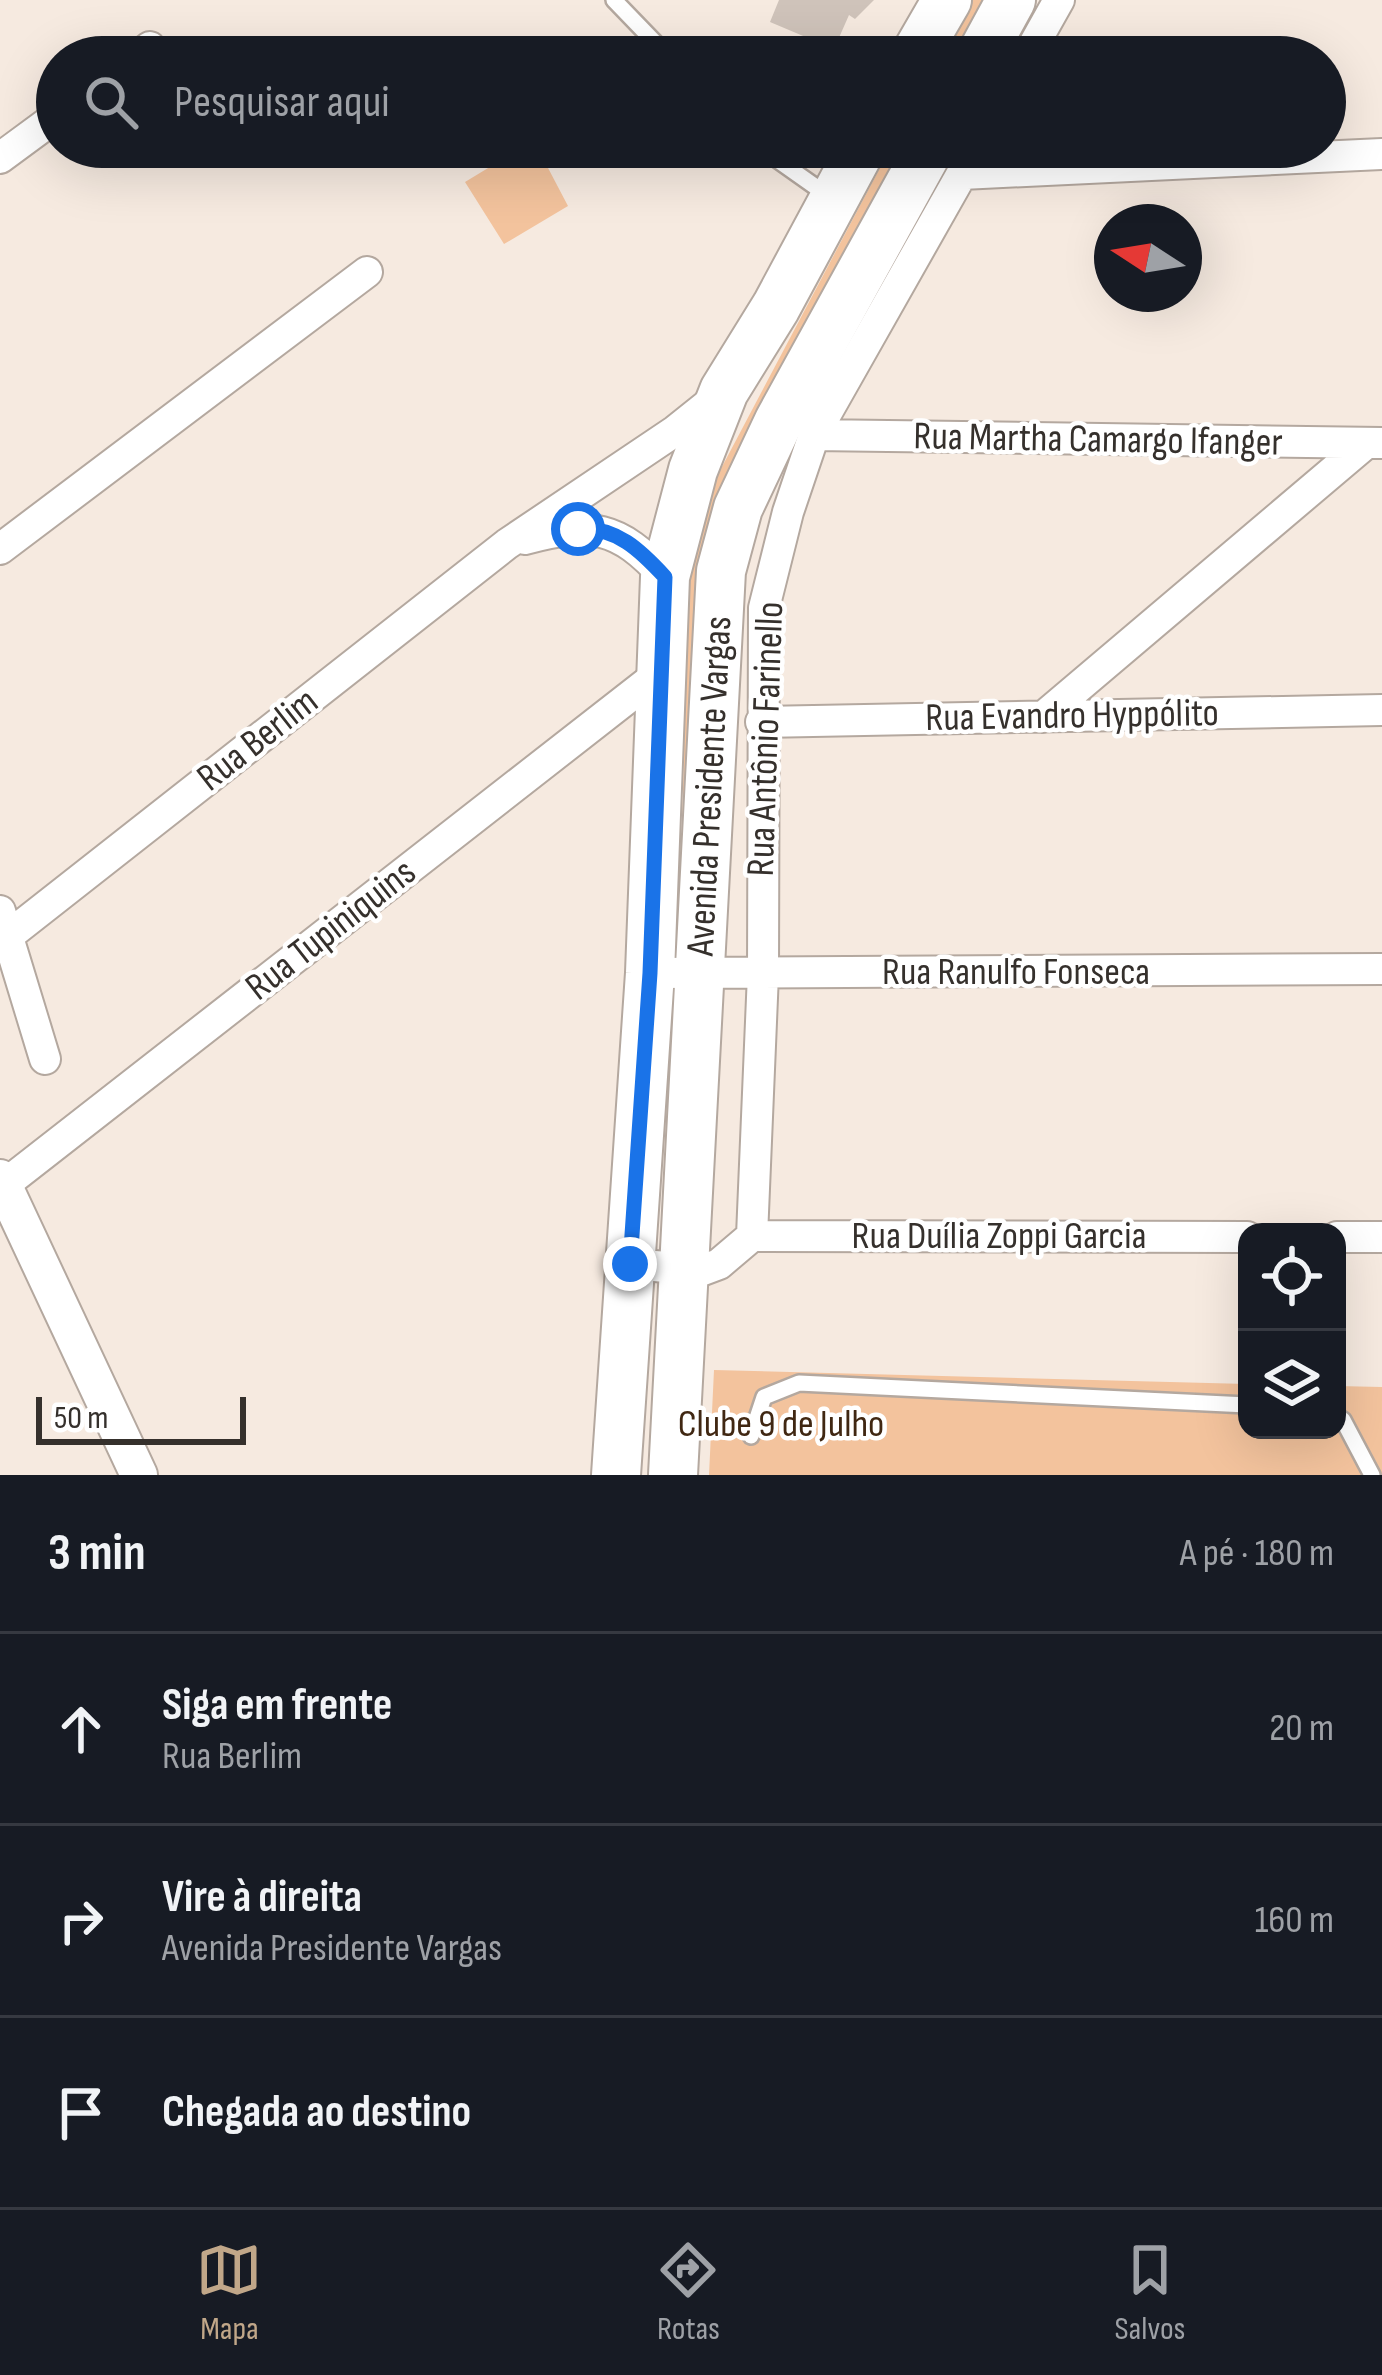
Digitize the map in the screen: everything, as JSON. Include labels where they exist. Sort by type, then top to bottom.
[{"type":"main road","points":[[926,36],[947,0]]},
{"type":"main road","points":[[991,36],[1011,0]]},
{"type":"main road","name":"Avenida Presidente Vargas","points":[[616,1475],[650,973],[665,577],[693,470],[724,391],[776,307],[850,168]]},
{"type":"main road","name":"Avenida Presidente Vargas","points":[[673,1475],[722,571],[738,508],[779,421],[948,168]]},
{"type":"street","points":[[1040,36],[1060,0]]},
{"type":"street","points":[[0,158],[36,131]]},
{"type":"street","points":[[1346,154],[1382,154]]},
{"type":"street","name":"Rua Antônio Farinello","points":[[752,1236],[763,974],[764,608],[814,435],[950,168]]},
{"type":"street","points":[[0,549],[367,272]]},
{"type":"street","name":"Rua Berlim","points":[[4,923],[507,544],[675,431],[724,391]]},
{"type":"street","name":"Rua Martha Camargo Ifanger","points":[[814,435],[1373,444]]},
{"type":"street","points":[[1043,717],[1373,444]]},
{"type":"street","name":"Rua Berlim","points":[[507,544],[555,531],[593,528],[627,541],[665,577]]},
{"type":"street","name":"Rua Tupiniquins","points":[[1,1184],[661,672]]},
{"type":"street","name":"Rua Evandro Hyppólito","points":[[761,722],[1382,710]]},
{"type":"street","points":[[4,923],[45,1060]]},
{"type":"street","name":"Rua Ranulfo Fonseca","points":[[650,973],[1382,969]]},
{"type":"street","points":[[1,1184],[139,1475]]},
{"type":"street","points":[[630,1264],[704,1270],[719,1264],[752,1236]]},
{"type":"street","name":"Rua Duília Zoppi Garcia","points":[[752,1236],[1238,1237]]},
{"type":"street","points":[[1346,1237],[1382,1237]]},
{"type":"lane","points":[[614,0],[649,36]]},
{"type":"lane","points":[[788,168],[832,199]]},
{"type":"lane","points":[[751,1436],[764,1397],[799,1383],[1238,1405]]},
{"type":"lane","points":[[1346,1426],[1372,1475]]},
{"type":"green space","points":[[972,0],[993,0],[973,36],[952,36]]},
{"type":"green space","points":[[488,168],[548,168],[568,206],[504,244],[465,182]]},
{"type":"green space","points":[[880,168],[902,168],[719,503],[679,951],[688,584],[715,480]]},
{"type":"green space","name":"Clube 9 de Julho","points":[[714,1370],[1238,1384],[1238,1439],[1346,1439],[1346,1386],[1382,1387],[1382,1475],[709,1475]]},
{"type":"building","points":[[779,0],[874,0],[855,19],[849,15],[840,36],[803,36],[770,22]]},
{"type":"route","points":[[578,529],[610,532],[627,541],[665,577],[650,973],[630,1264]]}]
